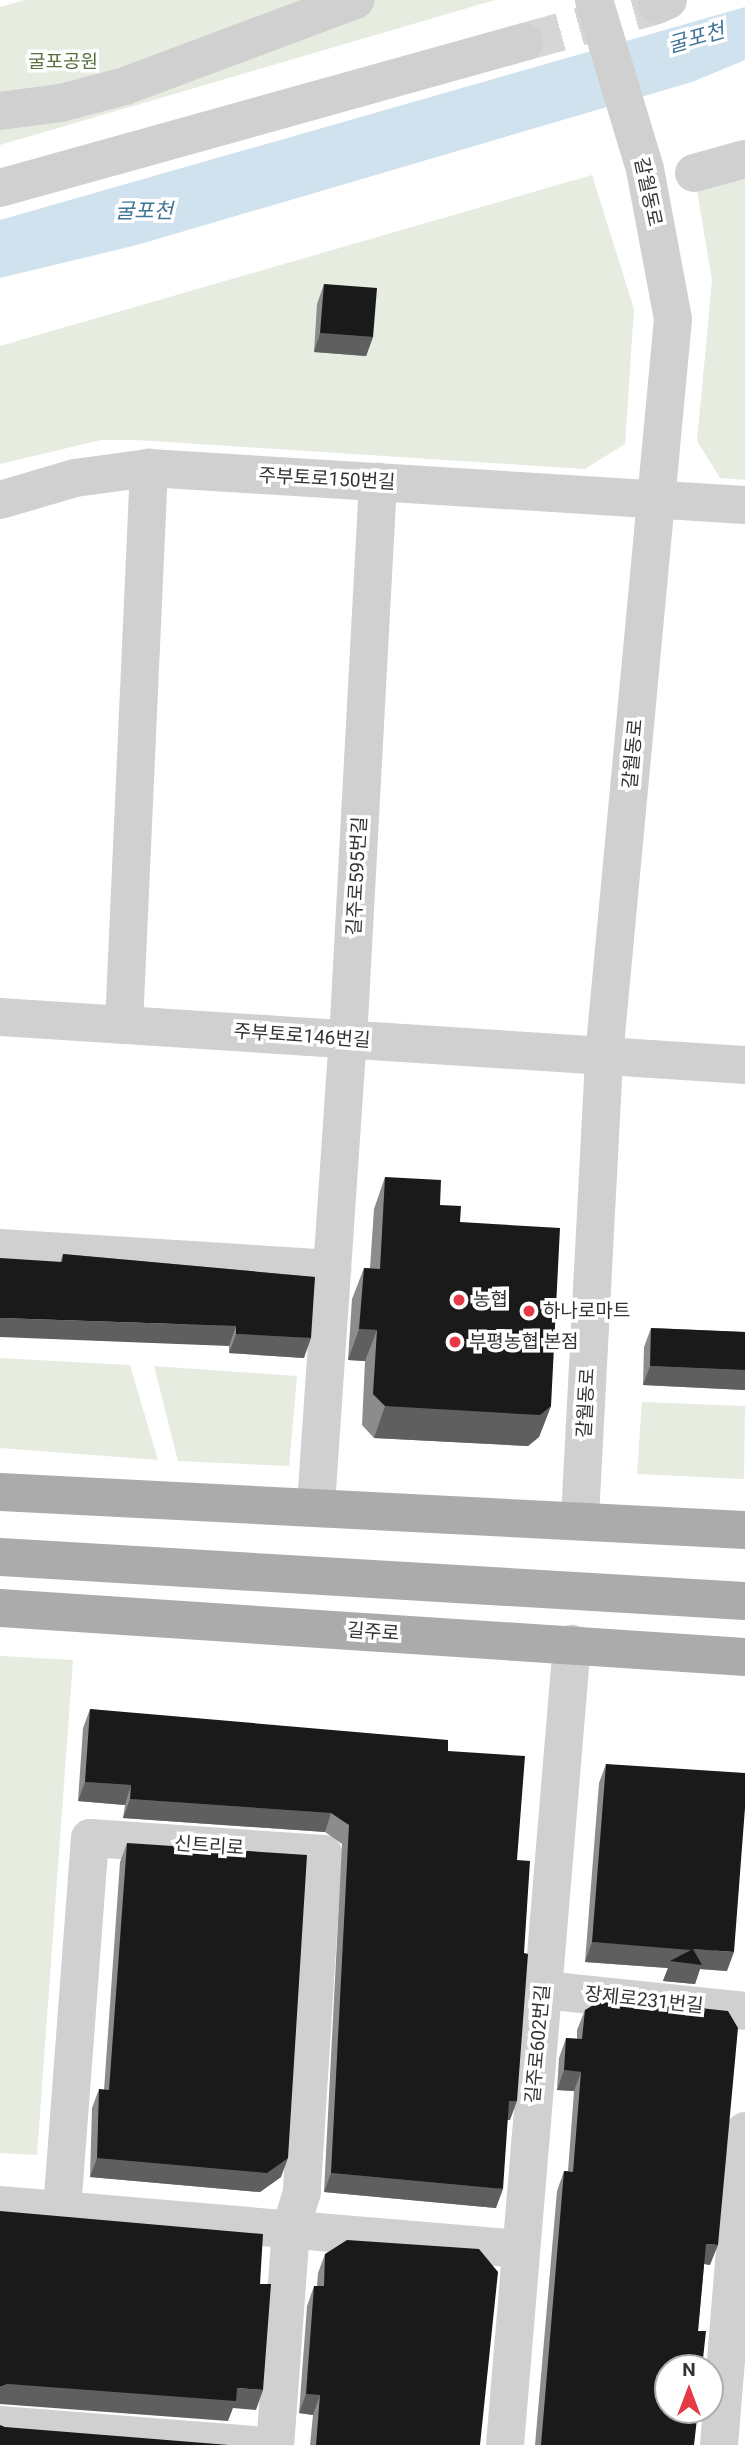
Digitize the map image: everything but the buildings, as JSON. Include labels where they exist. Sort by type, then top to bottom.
[{"type":"main road","points":[[0,1492],[580,1518],[745,1530]]},
{"type":"main road","points":[[0,1558],[745,1601]]},
{"type":"main road","name":"길주로","points":[[0,1608],[745,1657]]},
{"type":"street","points":[[0,111],[61,103],[125,86],[355,0]]},
{"type":"street","name":"갈월동로","points":[[580,1518],[604,1056],[673,319],[645,169],[594,0]]},
{"type":"street","points":[[0,187],[524,42]]},
{"type":"street","points":[[694,173],[745,159]]},
{"type":"street","points":[[124,1025],[149,468]]},
{"type":"street","name":"주부토로150번길","points":[[0,500],[75,478],[149,468],[745,505]]},
{"type":"street","name":"길주로595번길","points":[[316,1505],[348,1040],[378,482]]},
{"type":"street","name":"주부토로146번길","points":[[0,1017],[745,1065]]},
{"type":"street","points":[[0,1248],[332,1269]]},
{"type":"street","name":"길주로602번길","points":[[505,2445],[572,1644]]},
{"type":"street","name":"신트리로","points":[[62,2210],[90,1838],[323,1854],[302,2192],[290,2229],[275,2445]]},
{"type":"street","name":"장제로231번길","points":[[542,1990],[745,2011]]},
{"type":"street","points":[[719,2445],[735,2373],[745,2131]]},
{"type":"street","points":[[0,2205],[521,2249]]},
{"type":"street","points":[[0,2425],[253,2445]]},
{"type":"green space","name":"굴포공원","points":[[25,0],[495,0],[0,145],[0,7]]},
{"type":"green space","points":[[745,141],[745,480],[720,478],[697,441],[712,281],[694,173]]},
{"type":"green space","points":[[592,175],[634,309],[625,444],[585,469],[136,440],[101,440],[0,464],[0,346]]},
{"type":"green space","points":[[0,1358],[130,1365],[158,1460],[0,1448]]},
{"type":"green space","points":[[154,1366],[297,1376],[289,1466],[178,1461]]},
{"type":"green space","points":[[642,1402],[745,1406],[744,1479],[637,1474]]},
{"type":"green space","points":[[0,1656],[73,1660],[37,2155],[0,2153]]},
{"type":"water","name":"굴포천","points":[[745,7],[745,60],[692,82],[137,245],[0,278],[0,220]]},
{"type":"tunnel","points":[[524,42],[657,5]]},
{"type":"place","name":"농협","points":[[459,1300]]},
{"type":"place","name":"하나로마트","points":[[529,1311]]},
{"type":"place","name":"부평농협 본점","points":[[455,1342]]}]
